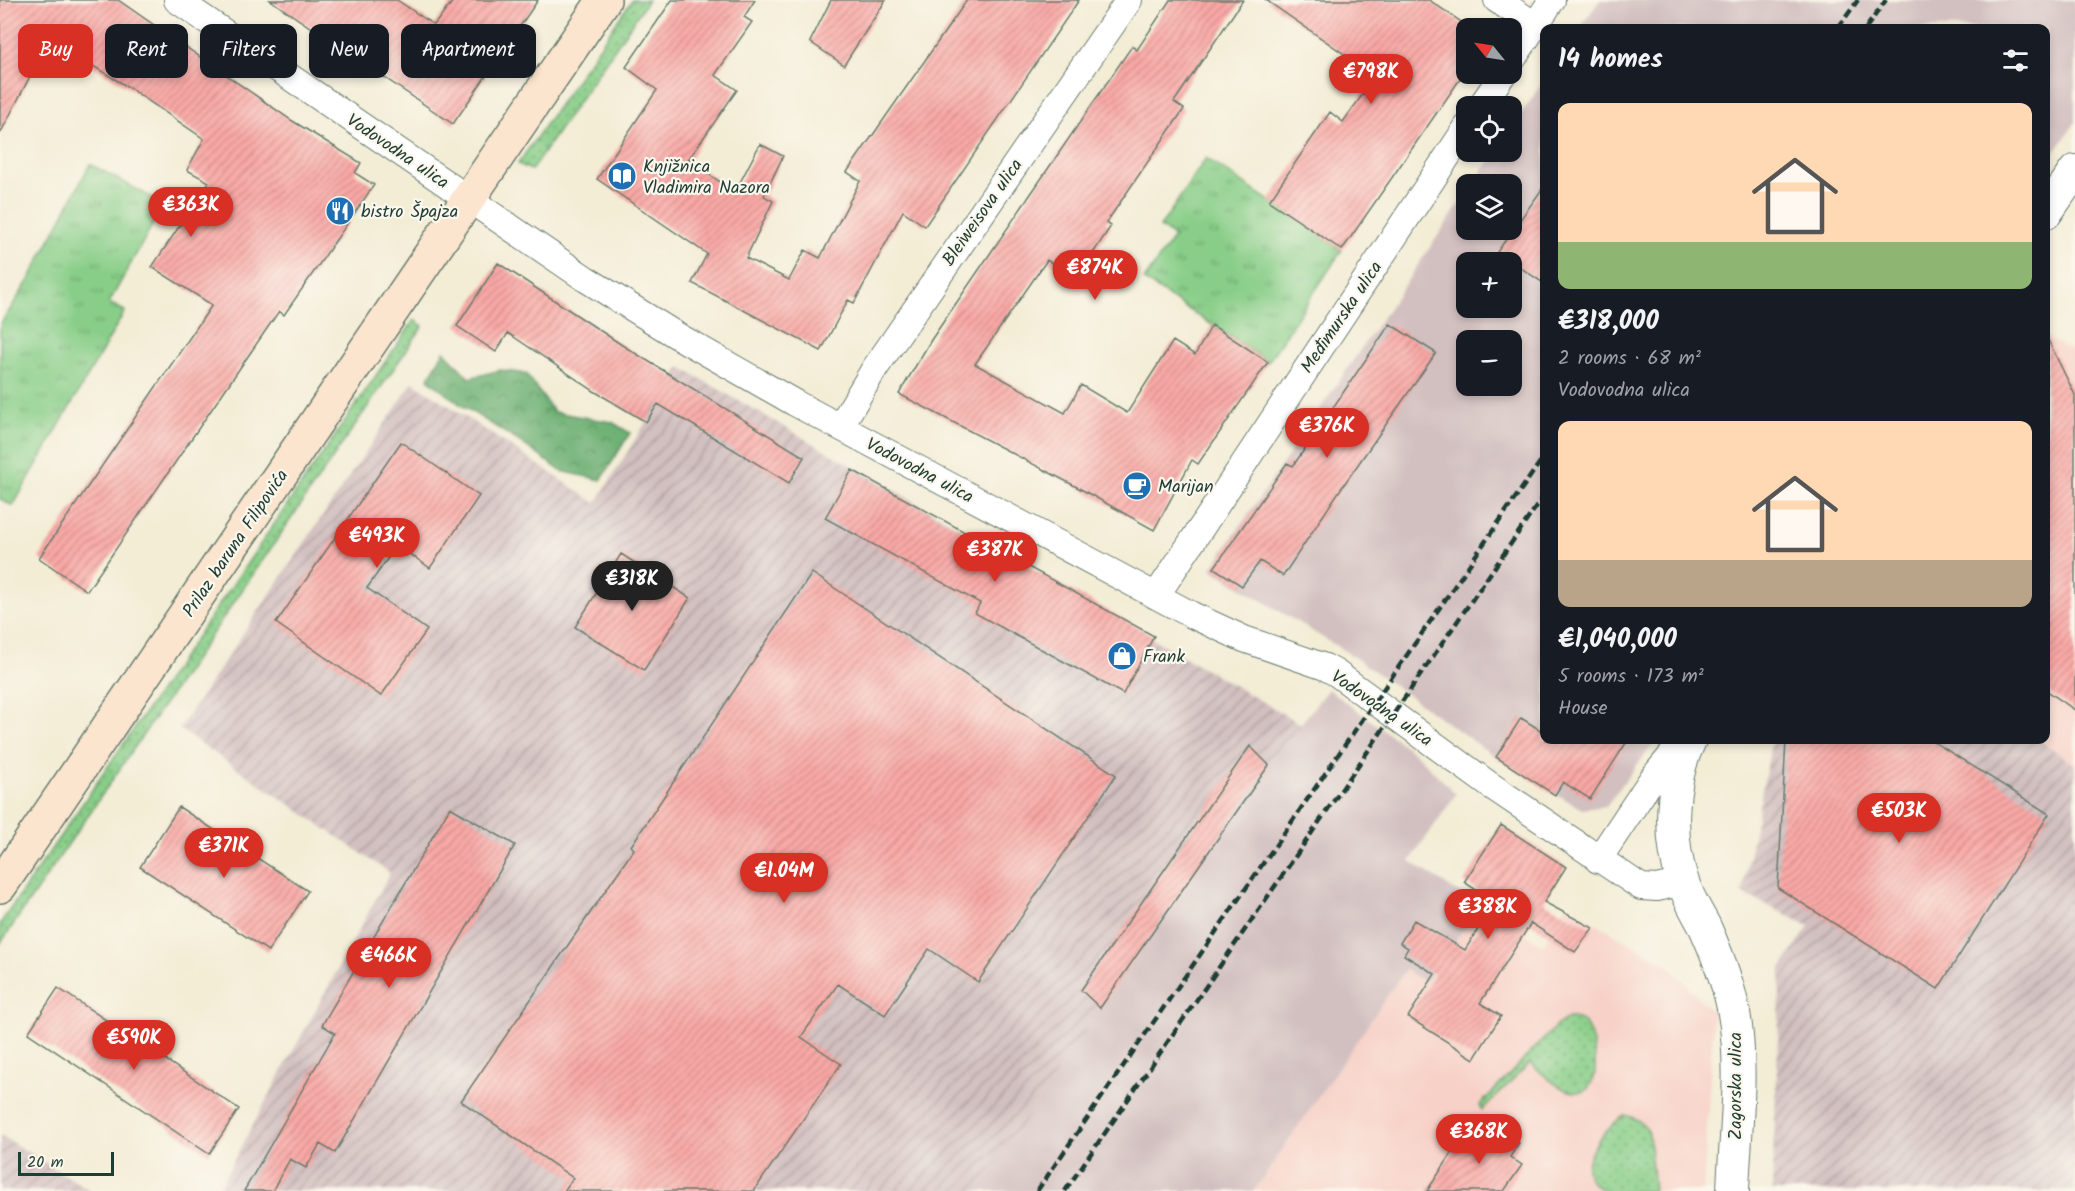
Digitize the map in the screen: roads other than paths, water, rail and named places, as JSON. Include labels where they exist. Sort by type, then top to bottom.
[{"type":"main road","name":"Prilaz baruna Filipovića","points":[[0,886],[604,0]]},
{"type":"street","name":"Vodovodna ulica","points":[[177,0],[586,279],[666,329],[840,427],[1156,596],[1244,639],[1331,670],[1487,783],[1641,887],[1658,888],[1683,882]]},
{"type":"street","name":"Bleiweisova ulica","points":[[840,427],[873,371],[1129,0]]},
{"type":"street","points":[[1497,0],[1535,25]]},
{"type":"street","points":[[1522,45],[1552,0]]},
{"type":"street","name":"Međimurska ulica","points":[[1156,596],[1456,144]]},
{"type":"street","points":[[2050,207],[2075,171]]},
{"type":"street","points":[[1598,860],[1652,779],[1681,744]]},
{"type":"street","name":"Zagorska ulica","points":[[1689,744],[1680,767],[1675,796],[1674,833],[1683,882],[1712,943],[1729,991],[1734,1014],[1738,1074],[1733,1191]]},
{"type":"railway","points":[[1841,24],[1858,0]]},
{"type":"railway","points":[[1869,24],[1886,0]]},
{"type":"railway","points":[[1037,1191],[1540,462]]},
{"type":"railway","points":[[1065,1191],[1540,501]]},
{"type":"place","name":"Knjižnica Vladimira Nazora","points":[[622,176]]},
{"type":"place","name":"bistro Špajza","points":[[340,211]]},
{"type":"place","name":"Marijan","points":[[1137,486]]},
{"type":"place","name":"Frank","points":[[1122,656]]}]
